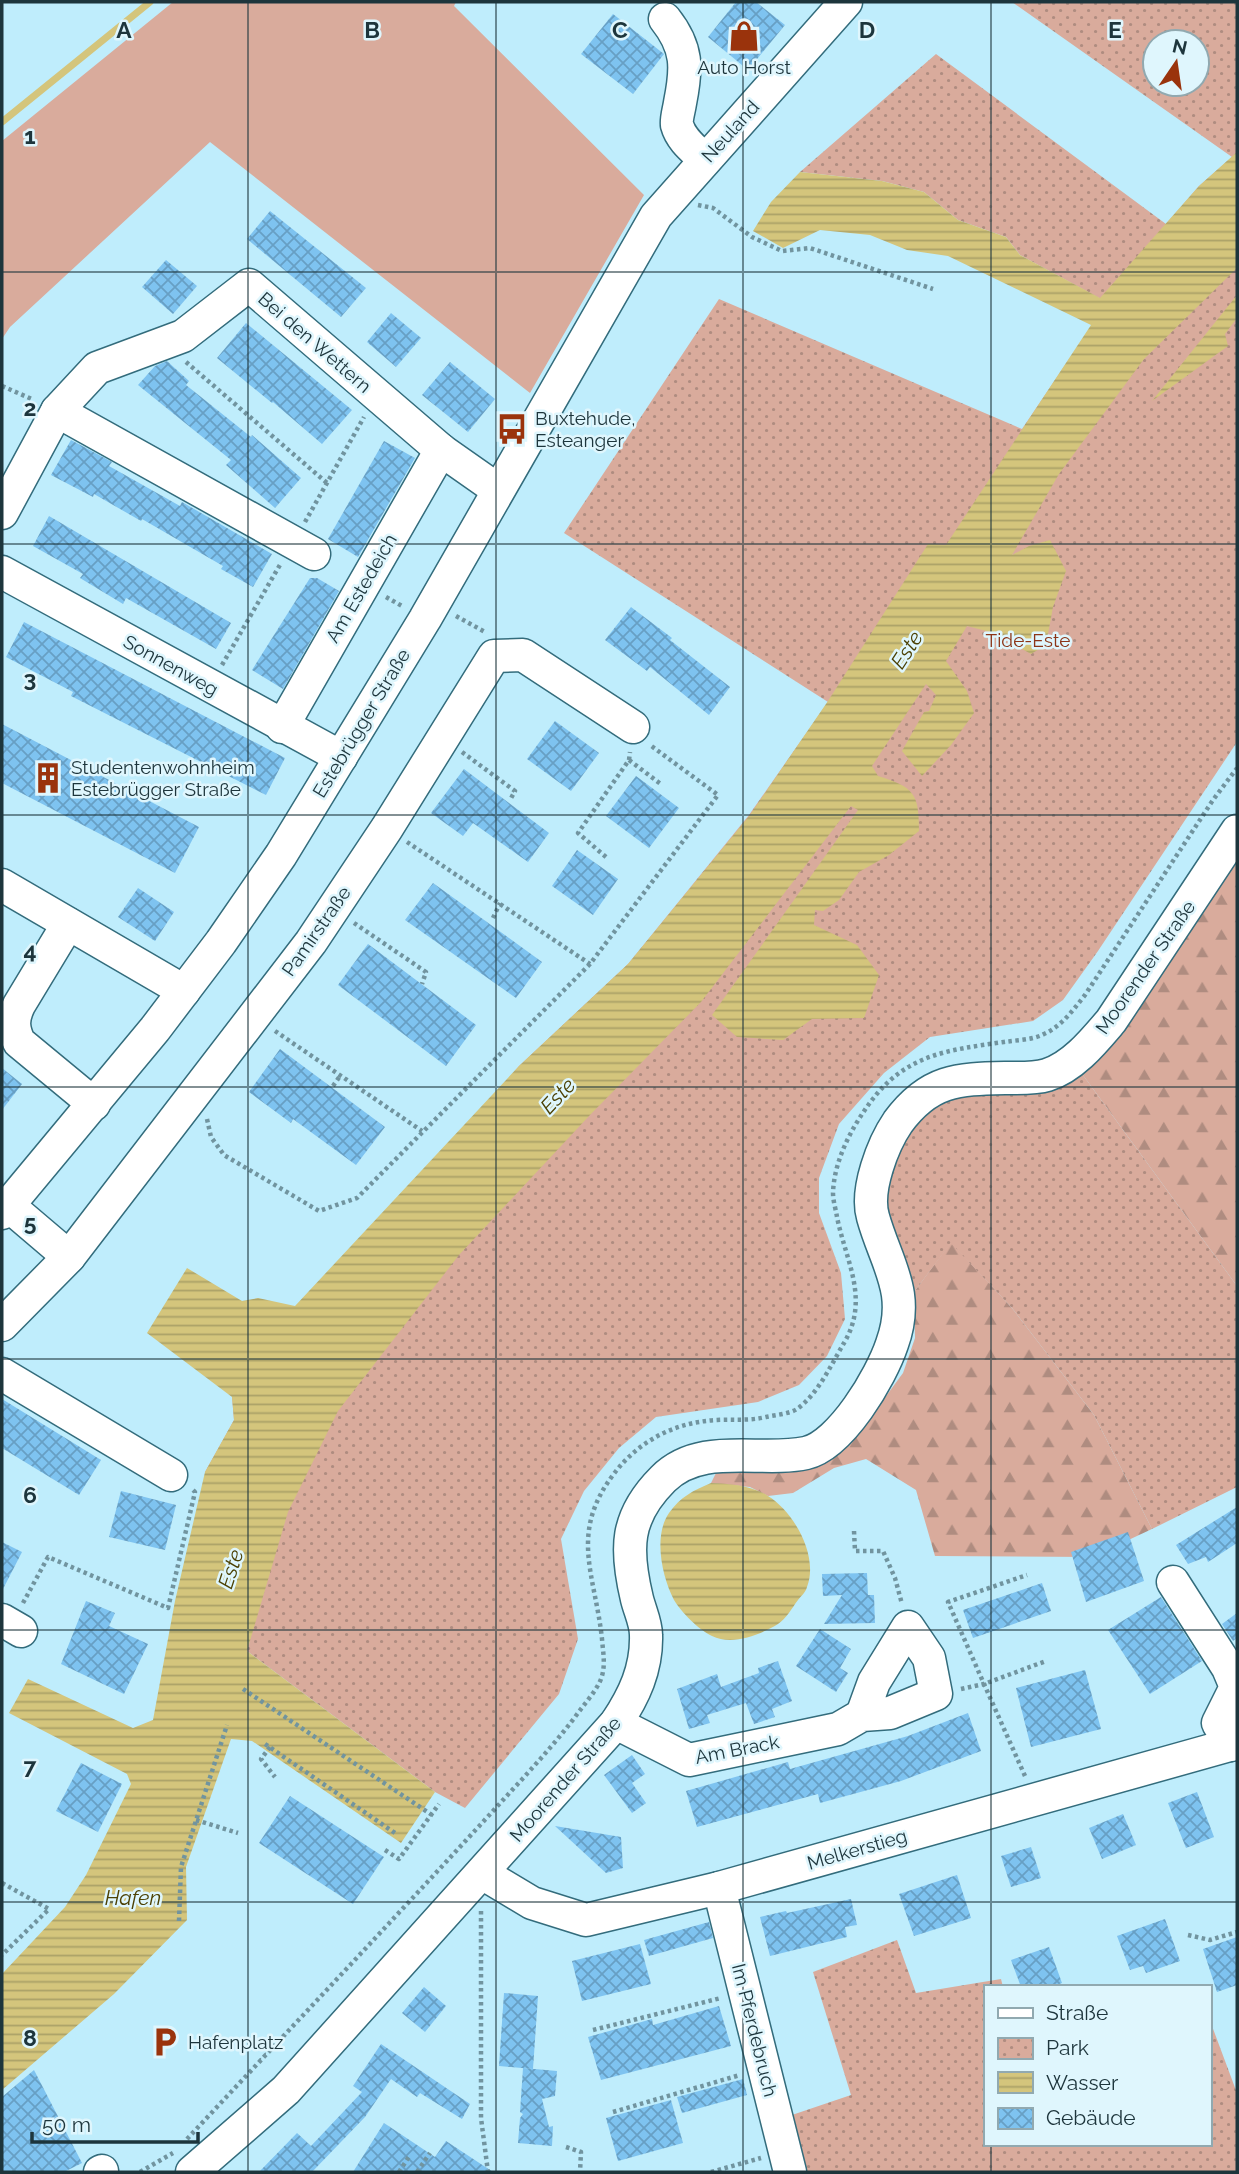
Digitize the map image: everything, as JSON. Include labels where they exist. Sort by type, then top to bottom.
[{"type":"street","name":"Neuland","points":[[670,198],[846,2]]},
{"type":"street","points":[[665,19],[677,35],[685,54],[684,85],[676,123],[685,140],[705,160]]},
{"type":"street","name":"Estebrügger Straße","points":[[5,1210],[184,991],[281,855],[425,619],[621,276],[656,216],[670,198]]},
{"type":"street","name":"Bei den Wettern","points":[[2,513],[57,411],[97,368],[183,336],[249,285],[441,450],[498,490]]},
{"type":"street","points":[[57,411],[314,554]]},
{"type":"street","name":"Am Estedeich","points":[[282,727],[441,450]]},
{"type":"street","name":"Sonnenweg","points":[[2,572],[341,757]]},
{"type":"street","name":"Pamirstraße","points":[[2,1325],[69,1258],[311,942],[387,828],[494,656],[523,655],[633,727]]},
{"type":"street","name":"Moorender Straße","points":[[183,2162],[286,2090],[616,1723],[632,1698],[646,1654],[646,1632],[631,1571],[629,1534],[648,1495],[666,1476],[684,1465],[702,1459],[730,1454],[783,1456],[809,1452],[841,1431],[872,1387],[892,1344],[899,1305],[897,1281],[872,1214],[872,1190],[885,1144],[898,1122],[929,1091],[942,1085],[964,1079],[1048,1075],[1090,1046],[1111,1021],[1237,831]]},
{"type":"street","points":[[2,885],[184,991]]},
{"type":"street","points":[[68,923],[19,1005],[14,1015],[13,1028],[19,1042],[94,1104]]},
{"type":"street","points":[[5,1210],[69,1258]]},
{"type":"street","points":[[2,1374],[170,1475]]},
{"type":"street","points":[[1173,1582],[1228,1668],[1236,1687],[1218,1723],[1234,1744]]},
{"type":"street","points":[[862,1715],[874,1682],[908,1627],[929,1658],[936,1694]]},
{"type":"street","name":"Am Brack","points":[[616,1723],[689,1760],[838,1729],[862,1715],[890,1713],[936,1694]]},
{"type":"street","name":"Melkerstieg","points":[[482,1873],[532,1903],[586,1920],[719,1888],[1234,1744]]},
{"type":"street","name":"Im Pferdebruch","points":[[719,1888],[788,2162]]},
{"type":"path","points":[[670,198],[713,208],[752,237],[782,251],[810,248],[933,289]]},
{"type":"path","points":[[164,343],[327,483]]},
{"type":"path","points":[[2,386],[57,411]]},
{"type":"path","points":[[606,856],[578,833],[629,760],[633,727]]},
{"type":"path","points":[[185,1105],[207,1119],[211,1137],[224,1155],[319,1211],[357,1198],[590,964],[718,795],[653,748],[633,727]]},
{"type":"path","points":[[442,737],[515,791],[510,800]]},
{"type":"path","points":[[629,760],[662,785]]},
{"type":"path","points":[[387,828],[590,964]]},
{"type":"path","points":[[494,918],[500,902]]},
{"type":"path","points":[[334,908],[426,972],[422,984]]},
{"type":"path","points":[[253,1016],[422,1130]]},
{"type":"path","points":[[333,1086],[340,1076]]},
{"type":"path","points":[[11,1626],[48,1557],[168,1608],[195,1492],[170,1475]]},
{"type":"path","points":[[854,1531],[855,1551],[883,1551],[895,1578],[908,1627]]},
{"type":"path","points":[[1027,1575],[948,1602],[1035,1799]]},
{"type":"path","points":[[936,1694],[984,1684],[1046,1661]]},
{"type":"path","points":[[243,1689],[432,1815]]},
{"type":"path","points":[[179,1921],[181,1867],[227,1725]]},
{"type":"path","points":[[275,1777],[261,1759],[267,1746],[395,1833]]},
{"type":"path","points":[[385,1850],[399,1859],[439,1804]]},
{"type":"path","points":[[196,1820],[237,1833]]},
{"type":"path","points":[[482,1873],[481,2118],[488,2172]]},
{"type":"path","points":[[2,1883],[49,1909],[2,1955]]},
{"type":"path","points":[[1188,1935],[1210,1940],[1237,1932]]},
{"type":"path","points":[[593,2030],[745,1992]]},
{"type":"path","points":[[613,2112],[764,2068]]},
{"type":"path","points":[[566,2147],[581,2152],[580,2172]]},
{"type":"path","points":[[418,2172],[430,2153]]},
{"type":"path","points":[[399,2172],[411,2155]]},
{"type":"path","points":[[139,2172],[183,2162]]},
{"type":"path","points":[[712,2172],[788,2162]]},
{"type":"green space","points":[[173,2],[456,2],[454,6],[644,195],[530,393],[210,142],[10,327],[2,339],[2,141]]},
{"type":"green space","name":"Tide-Este","points":[[1012,2],[1237,2],[1237,742],[1063,1000],[1033,1021],[930,1037],[884,1073],[839,1124],[819,1178],[819,1213],[841,1273],[845,1319],[827,1356],[799,1385],[758,1402],[656,1417],[619,1448],[584,1491],[561,1539],[578,1639],[559,1694],[465,1808],[435,1792],[247,1651],[205,1472],[234,1420],[232,1397],[519,1066],[628,964],[749,815],[828,702],[564,533],[719,299],[1022,429],[1092,325],[1099,298],[1020,255],[1006,237],[958,220],[924,192],[882,181],[800,172],[936,54],[1166,224],[1199,186],[1232,157],[1148,98],[1211,98],[1211,28],[1141,28],[1141,93]]},
{"type":"green space","points":[[1237,860],[1237,1286],[1080,1071],[1134,1008]]},
{"type":"green space","points":[[1080,1071],[1237,1286],[1237,1487],[1152,1529],[1094,1415],[1012,1308],[951,1243],[914,1292],[889,1218],[885,1192],[903,1131],[938,1099]]},
{"type":"green space","points":[[951,1242],[1012,1308],[1094,1415],[1152,1529],[1092,1557],[935,1556],[916,1490],[866,1459],[834,1468],[793,1493],[768,1496],[750,1487],[711,1483],[719,1467],[772,1470],[819,1465],[856,1437],[903,1373],[915,1338],[914,1292]]},
{"type":"green space","points":[[897,1940],[916,1993],[1001,1979],[1002,1985],[984,1985],[984,2146],[1211,2146],[1211,2023],[1237,2093],[1237,2172],[804,2172],[789,2116],[851,2095],[813,1972]]},
{"type":"water","points":[[1237,152],[1237,268],[1144,359],[1059,474],[1012,555],[1029,546],[1050,540],[1066,571],[1053,607],[1046,645],[1031,654],[994,633],[967,626],[946,661],[967,691],[974,713],[951,745],[922,776],[902,751],[924,712],[929,711],[936,695],[926,684],[872,766],[878,776],[900,784],[912,793],[918,808],[919,831],[889,855],[859,872],[839,900],[823,911],[815,910],[814,925],[857,945],[879,975],[864,1018],[812,1019],[783,1040],[737,1037],[712,1015],[858,810],[851,806],[701,1002],[590,1115],[459,1255],[338,1411],[288,1512],[247,1651],[435,1792],[401,1843],[252,1741],[231,1739],[186,1867],[187,1920],[114,1994],[2,2090],[2,1974],[65,1907],[86,1875],[131,1784],[127,1774],[9,1713],[28,1679],[133,1728],[153,1720],[175,1601],[205,1472],[234,1420],[232,1397],[147,1333],[187,1268],[242,1301],[258,1298],[295,1306],[519,1066],[628,964],[750,815],[828,701],[928,544],[946,545],[1091,325],[948,256],[907,250],[870,235],[820,230],[783,248],[753,231],[771,202],[800,172],[882,181],[924,192],[958,220],[1006,237],[1020,255],[1100,298],[1199,186]]},
{"type":"water","points":[[1237,295],[1237,318],[1225,334],[1228,346],[1152,401]]},
{"type":"water","points":[[711,1483],[748,1487],[778,1503],[802,1536],[810,1562],[810,1575],[805,1592],[781,1622],[746,1638],[720,1639],[696,1625],[674,1600],[663,1568],[661,1533],[669,1513],[688,1495]]},
{"type":"building","points":[[736,2],[756,2],[785,25],[748,70],[708,37]]},
{"type":"building","points":[[613,14],[664,54],[633,94],[581,54]]},
{"type":"building","points":[[270,211],[366,288],[341,317],[247,239]]},
{"type":"building","points":[[166,260],[197,286],[173,314],[142,287]]},
{"type":"building","points":[[391,313],[421,338],[396,367],[367,342]]},
{"type":"building","points":[[246,323],[352,410],[322,444],[217,358]]},
{"type":"building","points":[[167,361],[189,381],[186,385],[251,437],[252,435],[301,478],[275,508],[226,465],[231,460],[138,385],[155,366]]},
{"type":"building","points":[[450,362],[495,399],[468,432],[422,395]]},
{"type":"building","points":[[71,440],[112,462],[109,466],[180,506],[182,502],[272,554],[253,587],[221,569],[223,566],[142,519],[141,521],[94,494],[93,497],[51,475]]},
{"type":"building","points":[[384,441],[415,458],[358,557],[328,539]]},
{"type":"building","points":[[49,516],[231,623],[216,649],[126,598],[123,604],[80,578],[83,574],[33,546]]},
{"type":"building","points":[[310,578],[317,578],[339,591],[283,689],[252,670]]},
{"type":"building","points":[[631,607],[730,687],[709,715],[650,667],[647,671],[605,640]]},
{"type":"building","points":[[24,622],[285,758],[266,795],[71,696],[73,692],[6,657]]},
{"type":"building","points":[[555,721],[599,753],[571,791],[527,759]]},
{"type":"building","points":[[2,724],[199,827],[175,873],[2,783]]},
{"type":"building","points":[[464,769],[549,833],[528,862],[473,823],[463,836],[431,813]]},
{"type":"building","points":[[636,776],[679,808],[649,848],[606,816]]},
{"type":"building","points":[[577,850],[618,879],[593,915],[552,886]]},
{"type":"building","points":[[433,883],[542,962],[516,998],[405,920]]},
{"type":"building","points":[[138,888],[174,912],[155,941],[118,917]]},
{"type":"building","points":[[368,944],[476,1025],[446,1066],[338,985]]},
{"type":"building","points":[[280,1049],[385,1127],[356,1165],[293,1119],[291,1123],[249,1092]]},
{"type":"building","points":[[2,1068],[22,1084],[2,1110]]},
{"type":"building","points":[[2,1399],[101,1460],[79,1495],[2,1448]]},
{"type":"building","points":[[121,1491],[176,1505],[165,1550],[109,1537]]},
{"type":"building","points":[[1237,1507],[1237,1543],[1208,1562],[1206,1557],[1188,1564],[1176,1545]]},
{"type":"building","points":[[1128,1532],[1144,1581],[1086,1602],[1071,1552]]},
{"type":"building","points":[[2,1542],[22,1552],[2,1591]]},
{"type":"building","points":[[867,1573],[868,1595],[874,1595],[875,1623],[824,1624],[842,1595],[823,1596],[822,1574]]},
{"type":"building","points":[[1042,1583],[1051,1611],[973,1638],[963,1610]]},
{"type":"building","points":[[1161,1597],[1202,1661],[1150,1694],[1108,1630]]},
{"type":"building","points":[[86,1601],[115,1613],[109,1626],[148,1644],[124,1694],[61,1664]]},
{"type":"building","points":[[1237,1613],[1237,1638],[1233,1641],[1222,1624]]},
{"type":"building","points":[[820,1629],[851,1649],[840,1668],[848,1673],[836,1692],[796,1666]]},
{"type":"building","points":[[778,1661],[792,1701],[772,1709],[775,1717],[754,1724],[746,1703],[707,1715],[710,1723],[689,1729],[677,1689],[717,1674],[721,1687],[759,1673],[758,1668]]},
{"type":"building","points":[[1085,1670],[1101,1729],[1031,1747],[1016,1688]]},
{"type":"building","points":[[968,1713],[981,1751],[901,1781],[820,1803],[818,1794],[697,1827],[686,1791],[788,1762],[790,1769],[908,1736]]},
{"type":"building","points":[[632,1755],[645,1774],[632,1783],[646,1803],[632,1813],[604,1775]]},
{"type":"building","points":[[81,1763],[122,1784],[98,1832],[56,1811]]},
{"type":"building","points":[[1197,1792],[1214,1837],[1186,1848],[1168,1803]]},
{"type":"building","points":[[290,1796],[384,1857],[353,1904],[259,1843]]},
{"type":"building","points":[[1123,1814],[1136,1845],[1102,1859],[1089,1828]]},
{"type":"building","points":[[555,1826],[621,1837],[623,1868],[606,1873]]},
{"type":"building","points":[[1031,1847],[1041,1878],[1011,1887],[1001,1856]]},
{"type":"building","points":[[957,1875],[971,1918],[914,1936],[899,1894]]},
{"type":"building","points":[[851,1899],[857,1925],[845,1927],[847,1937],[770,1956],[760,1917]]},
{"type":"building","points":[[1165,1919],[1180,1961],[1146,1973],[1143,1966],[1130,1970],[1117,1936]]},
{"type":"building","points":[[709,1922],[713,1938],[649,1956],[644,1940]]},
{"type":"building","points":[[1237,1937],[1237,1985],[1217,1992],[1203,1949]]},
{"type":"building","points":[[640,1944],[651,1984],[582,2001],[572,1961]]},
{"type":"building","points":[[1049,1947],[1062,1983],[1020,1985],[1011,1960]]},
{"type":"building","points":[[424,1987],[446,2006],[425,2032],[402,2013]]},
{"type":"building","points":[[504,1993],[538,1996],[533,2069],[499,2066]]},
{"type":"building","points":[[719,2006],[731,2046],[601,2080],[588,2037],[652,2019],[653,2025]]},
{"type":"building","points":[[381,2044],[470,2104],[462,2119],[420,2093],[417,2097],[391,2079],[365,2117],[312,2172],[259,2172],[297,2133],[311,2146],[362,2092],[353,2086]]},
{"type":"building","points":[[523,2068],[557,2071],[555,2096],[542,2099],[549,2127],[553,2126],[552,2146],[518,2143],[520,2118],[523,2114],[520,2112]]},
{"type":"building","points":[[34,2070],[82,2163],[64,2172],[2,2172],[2,2097]]},
{"type":"building","points":[[743,2079],[747,2095],[682,2113],[677,2097]]},
{"type":"building","points":[[671,2100],[683,2143],[618,2161],[606,2118]]},
{"type":"building","points":[[384,2123],[435,2157],[446,2141],[493,2172],[353,2172]]},
{"type":"waterway","points":[[2,122],[150,2]]},
{"type":"place","name":"Auto Horst","points":[[744,36]]},
{"type":"place","name":"Buxtehude, Esteanger","points":[[512,429]]},
{"type":"place","name":"Studentenwohnheim Estebrügger Straße","points":[[48,778]]},
{"type":"place","name":"Hafenplatz","points":[[165,2042]]},
{"type":"water label","name":"Este","points":[[907,650]]},
{"type":"water label","name":"Este","points":[[558,1096]]},
{"type":"water label","name":"Este","points":[[231,1569]]},
{"type":"water label","name":"Hafen","points":[[133,1898]]}]
